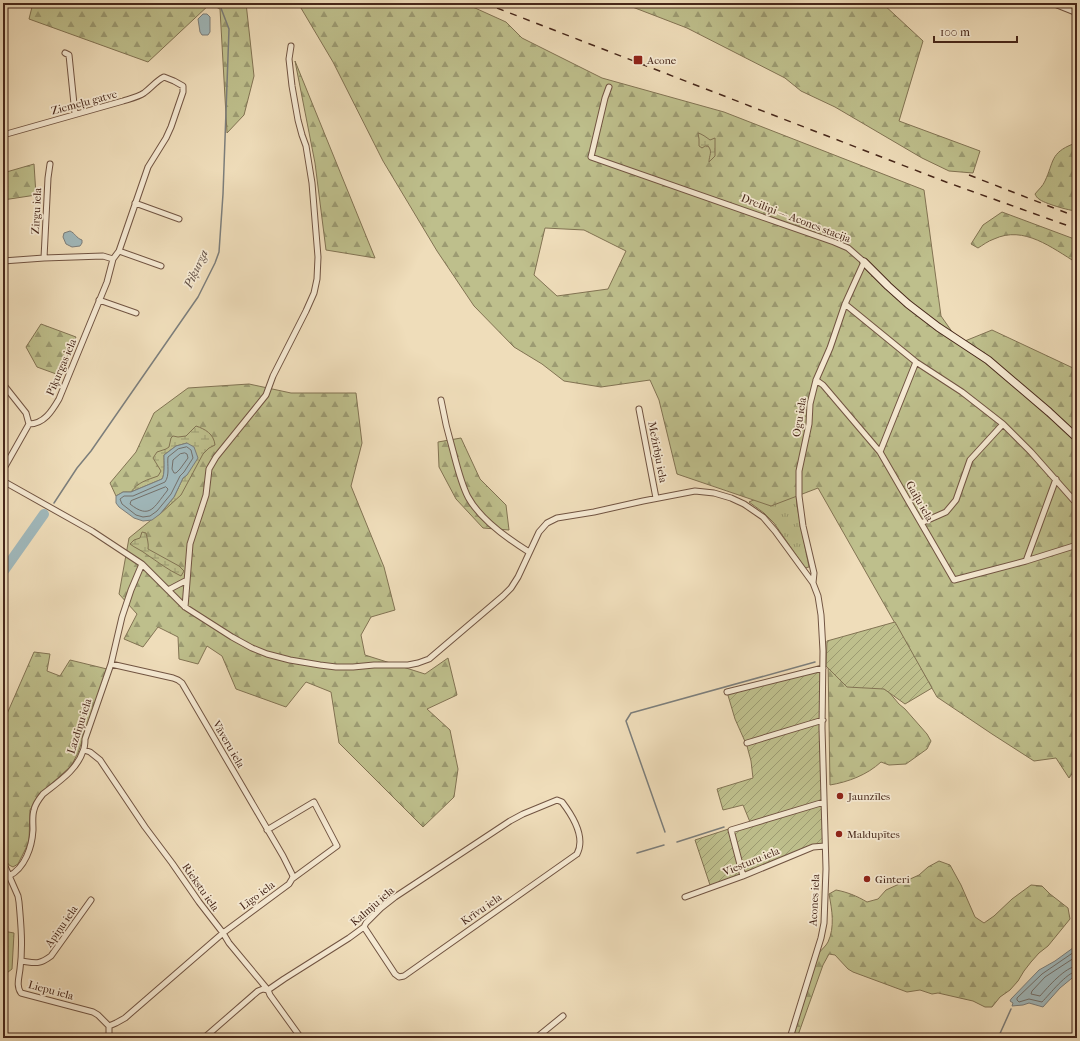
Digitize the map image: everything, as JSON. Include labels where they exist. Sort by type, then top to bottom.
[{"type":"street","points":[[1052,3],[1077,13]]},
{"type":"street","points":[[185,607],[190,544],[206,495],[209,469],[216,457],[266,395],[276,370],[314,293],[318,258],[313,190],[306,146],[298,120],[292,86],[289,59],[291,46]]},
{"type":"street","points":[[65,53],[69,54],[75,114]]},
{"type":"street","name":"Ziemeļu gatve","points":[[3,134],[142,95],[164,77]]},
{"type":"street","name":"Piķurgas iela","points":[[29,424],[35,424],[43,419],[52,410],[59,399],[107,282],[113,259],[119,251],[148,167],[171,127],[183,92],[183,86],[164,77]]},
{"type":"street","name":"Dreiliņi — Acones stacija","points":[[609,86],[591,157],[848,248],[908,304],[938,327],[988,360],[1050,412],[1077,438]]},
{"type":"street","name":"Zirgu iela","points":[[44,258],[50,164]]},
{"type":"street","points":[[135,203],[179,219]]},
{"type":"street","points":[[119,251],[161,266]]},
{"type":"street","points":[[3,261],[103,256],[113,259]]},
{"type":"street","name":"Ogu iela","points":[[813,583],[814,573],[803,526],[799,471],[809,424],[810,404],[816,380],[830,348],[845,304],[864,262]]},
{"type":"street","points":[[99,300],[136,313]]},
{"type":"street","points":[[845,304],[916,362],[962,392],[1003,424],[1056,479],[1077,504]]},
{"type":"street","points":[[880,452],[916,362]]},
{"type":"street","name":"Gaiļu iela","points":[[816,380],[823,385],[880,452],[954,580],[1026,561],[1077,545]]},
{"type":"street","points":[[3,384],[26,413],[29,424],[3,470]]},
{"type":"street","points":[[441,400],[458,473],[468,498],[494,527],[529,552]]},
{"type":"street","name":"Mežirbju iela","points":[[639,409],[656,498]]},
{"type":"street","points":[[921,523],[946,512],[956,500],[970,460],[1003,424]]},
{"type":"street","points":[[1026,561],[1056,479]]},
{"type":"street","points":[[3,481],[92,531],[142,564],[185,607],[232,637],[267,654],[285,659],[320,665],[336,667],[408,665],[418,663],[429,658],[504,596],[511,588],[518,577],[539,532],[547,523],[557,518],[594,512],[695,491],[714,493],[731,498],[744,504],[763,517],[813,583]]},
{"type":"street","name":"Lazdiņu iela","points":[[9,876],[17,872],[26,858],[31,845],[34,810],[39,799],[73,769],[80,760],[111,664],[122,617],[142,564]]},
{"type":"street","points":[[168,590],[187,580]]},
{"type":"street","name":"Acones iela","points":[[790,1038],[821,938],[824,923],[826,869],[822,634],[818,596],[813,583]]},
{"type":"street","name":"Vāveru iela","points":[[111,664],[173,678],[182,683],[268,830],[293,876],[292,880]]},
{"type":"street","points":[[727,692],[822,668]]},
{"type":"street","points":[[747,743],[823,720]]},
{"type":"street","name":"Riekstu iela","points":[[84,750],[90,752],[100,760],[145,827],[199,902],[229,943],[268,990],[270,995],[302,1038]]},
{"type":"street","name":"Kalmju iela","points":[[204,1038],[258,991],[263,989],[268,990],[349,938],[364,927],[381,908],[395,897],[510,821],[557,800],[562,802]]},
{"type":"street","name":"Līgo iela","points":[[108,1026],[125,1018],[223,933],[337,846],[314,802],[268,830]]},
{"type":"street","name":"Krīvu iela","points":[[364,927],[396,974],[399,977],[404,976],[577,854],[580,849],[578,832],[573,819],[562,802]]},
{"type":"street","points":[[743,876],[731,830],[824,802]]},
{"type":"street","name":"Viesturu iela","points":[[685,897],[743,876],[813,847],[825,846]]},
{"type":"street","name":"Liepu iela","points":[[3,862],[18,896],[19,902],[22,942],[18,989],[21,993],[93,1012],[98,1015],[108,1026]]},
{"type":"street","name":"Apiņu iela","points":[[21,961],[35,963],[43,962],[51,956],[91,900]]},
{"type":"street","points":[[536,1038],[564,1016]]},
{"type":"street","points":[[108,1026],[109,1038]]},
{"type":"green space","points":[[33,3],[246,3],[254,76],[244,115],[227,133],[220,9],[210,4],[148,62],[29,19]]},
{"type":"green space","points":[[298,3],[464,3],[506,22],[522,38],[602,78],[724,112],[924,190],[941,316],[960,343],[992,330],[1073,368],[1077,363],[1077,767],[1069,778],[1056,758],[1034,761],[937,697],[818,488],[771,506],[677,474],[659,400],[650,380],[601,387],[564,381],[542,364],[514,347],[474,306],[437,251],[383,161],[333,62]],"holes":[[[545,228],[584,230],[626,251],[608,289],[557,296],[534,275]]]},
{"type":"green space","points":[[622,3],[882,3],[923,41],[899,121],[980,151],[973,173],[949,171],[922,158],[835,107],[801,91],[785,78],[687,28]]},
{"type":"green space","points":[[295,61],[375,258],[326,250],[315,163]]},
{"type":"green space","points":[[698,133],[710,140],[715,138],[715,156],[709,162],[710,150],[708,146],[702,148],[699,146]]},
{"type":"green space","points":[[1077,144],[1077,211],[1041,201],[1035,194],[1044,183],[1056,155],[1066,147]]},
{"type":"green space","points":[[34,164],[36,195],[3,200],[3,173]]},
{"type":"green space","points":[[1002,212],[1077,240],[1077,263],[1048,245],[1027,236],[1005,235],[978,248],[971,244],[983,225]]},
{"type":"green space","points":[[41,324],[76,337],[59,375],[37,367],[26,347]]},
{"type":"green space","points":[[249,384],[291,393],[356,393],[362,443],[351,486],[384,567],[395,610],[371,617],[361,635],[365,655],[425,674],[448,658],[457,695],[427,709],[450,730],[458,769],[454,797],[423,827],[339,743],[331,692],[306,682],[286,707],[236,689],[222,656],[207,646],[198,664],[179,659],[178,637],[158,627],[143,647],[124,639],[137,614],[119,594],[129,538],[160,514],[174,497],[164,474],[131,492],[123,492],[116,496],[110,483],[136,452],[154,413],[188,388]]},
{"type":"green space","points":[[196,426],[211,435],[215,445],[203,454],[181,495],[160,514],[174,497],[183,478],[187,475],[187,443],[176,446],[164,455],[164,471],[162,479],[131,492],[146,480],[158,476],[161,471],[153,458],[157,452],[169,447],[173,436],[186,436]]},
{"type":"green space","points":[[461,438],[480,479],[506,505],[509,530],[483,528],[456,499],[439,467],[438,442]]},
{"type":"green space","points":[[795,481],[797,506],[809,567],[805,568],[774,523],[764,513],[749,502]]},
{"type":"green space","points":[[142,532],[146,533],[148,549],[179,566],[184,571],[181,576],[167,569],[130,544],[134,540],[140,538]]},
{"type":"green space","points":[[895,622],[932,688],[905,704],[884,689],[847,687],[826,666],[827,641]]},
{"type":"green space","points":[[34,652],[50,654],[47,671],[60,676],[70,660],[107,669],[78,753],[71,766],[39,795],[30,810],[29,842],[18,864],[13,867],[9,865],[3,855],[3,723]]},
{"type":"green space","points":[[828,660],[888,691],[927,734],[931,741],[927,749],[906,764],[889,765],[881,762],[870,771],[857,777],[830,785]]},
{"type":"green space","points":[[823,668],[825,846],[813,847],[711,888],[695,840],[750,822],[743,805],[723,810],[717,789],[753,778],[747,746],[735,719],[727,692]]},
{"type":"green space","points":[[939,861],[950,865],[961,885],[975,917],[984,923],[1031,885],[1042,886],[1068,908],[1070,919],[1048,946],[1031,962],[1018,981],[1010,990],[1000,997],[992,1007],[985,1007],[973,1001],[938,993],[932,994],[920,990],[907,992],[853,972],[848,969],[835,955],[829,954],[823,965],[797,1038],[790,1038],[818,954],[827,944],[832,930],[829,894],[836,890],[852,894],[867,902],[878,899],[886,890],[919,875],[928,867]]},
{"type":"green space","points":[[3,931],[14,933],[12,969],[3,976]]},
{"type":"water","points":[[203,14],[207,14],[210,17],[210,32],[208,35],[202,35],[200,32],[198,19]]},
{"type":"water","points":[[70,231],[82,240],[80,246],[72,247],[66,244],[63,237],[64,233]]},
{"type":"water","points":[[187,443],[194,447],[198,458],[187,475],[183,478],[174,497],[160,514],[152,520],[143,521],[134,518],[119,507],[116,503],[116,496],[123,492],[131,492],[162,479],[164,471],[164,455],[176,446]]},
{"type":"water","points":[[1077,945],[1077,974],[1060,988],[1043,1007],[1029,1003],[1012,1006],[1013,1003],[1010,1001],[1011,999],[1039,970],[1055,961]]},
{"type":"waterway","name":"Piķurga","points":[[54,503],[77,468],[91,451],[198,297],[219,252],[223,194],[229,29],[219,3]]},
{"type":"waterway","name":"Piķurga","points":[[3,572],[44,514]]},
{"type":"waterway","points":[[665,832],[626,721],[631,713],[815,662]]},
{"type":"waterway","points":[[677,842],[724,827]]},
{"type":"waterway","points":[[637,853],[664,845]]},
{"type":"waterway","points":[[998,1038],[1011,1009]]},
{"type":"railway","points":[[484,3],[946,182],[1077,229]]},
{"type":"railway","points":[[969,175],[1077,217]]},
{"type":"place","name":"Acone","points":[[638,60]]},
{"type":"place","name":"Jaunzīles","points":[[840,796]]},
{"type":"place","name":"Maldupītes","points":[[839,834]]},
{"type":"place","name":"Ginteri","points":[[867,879]]}]
